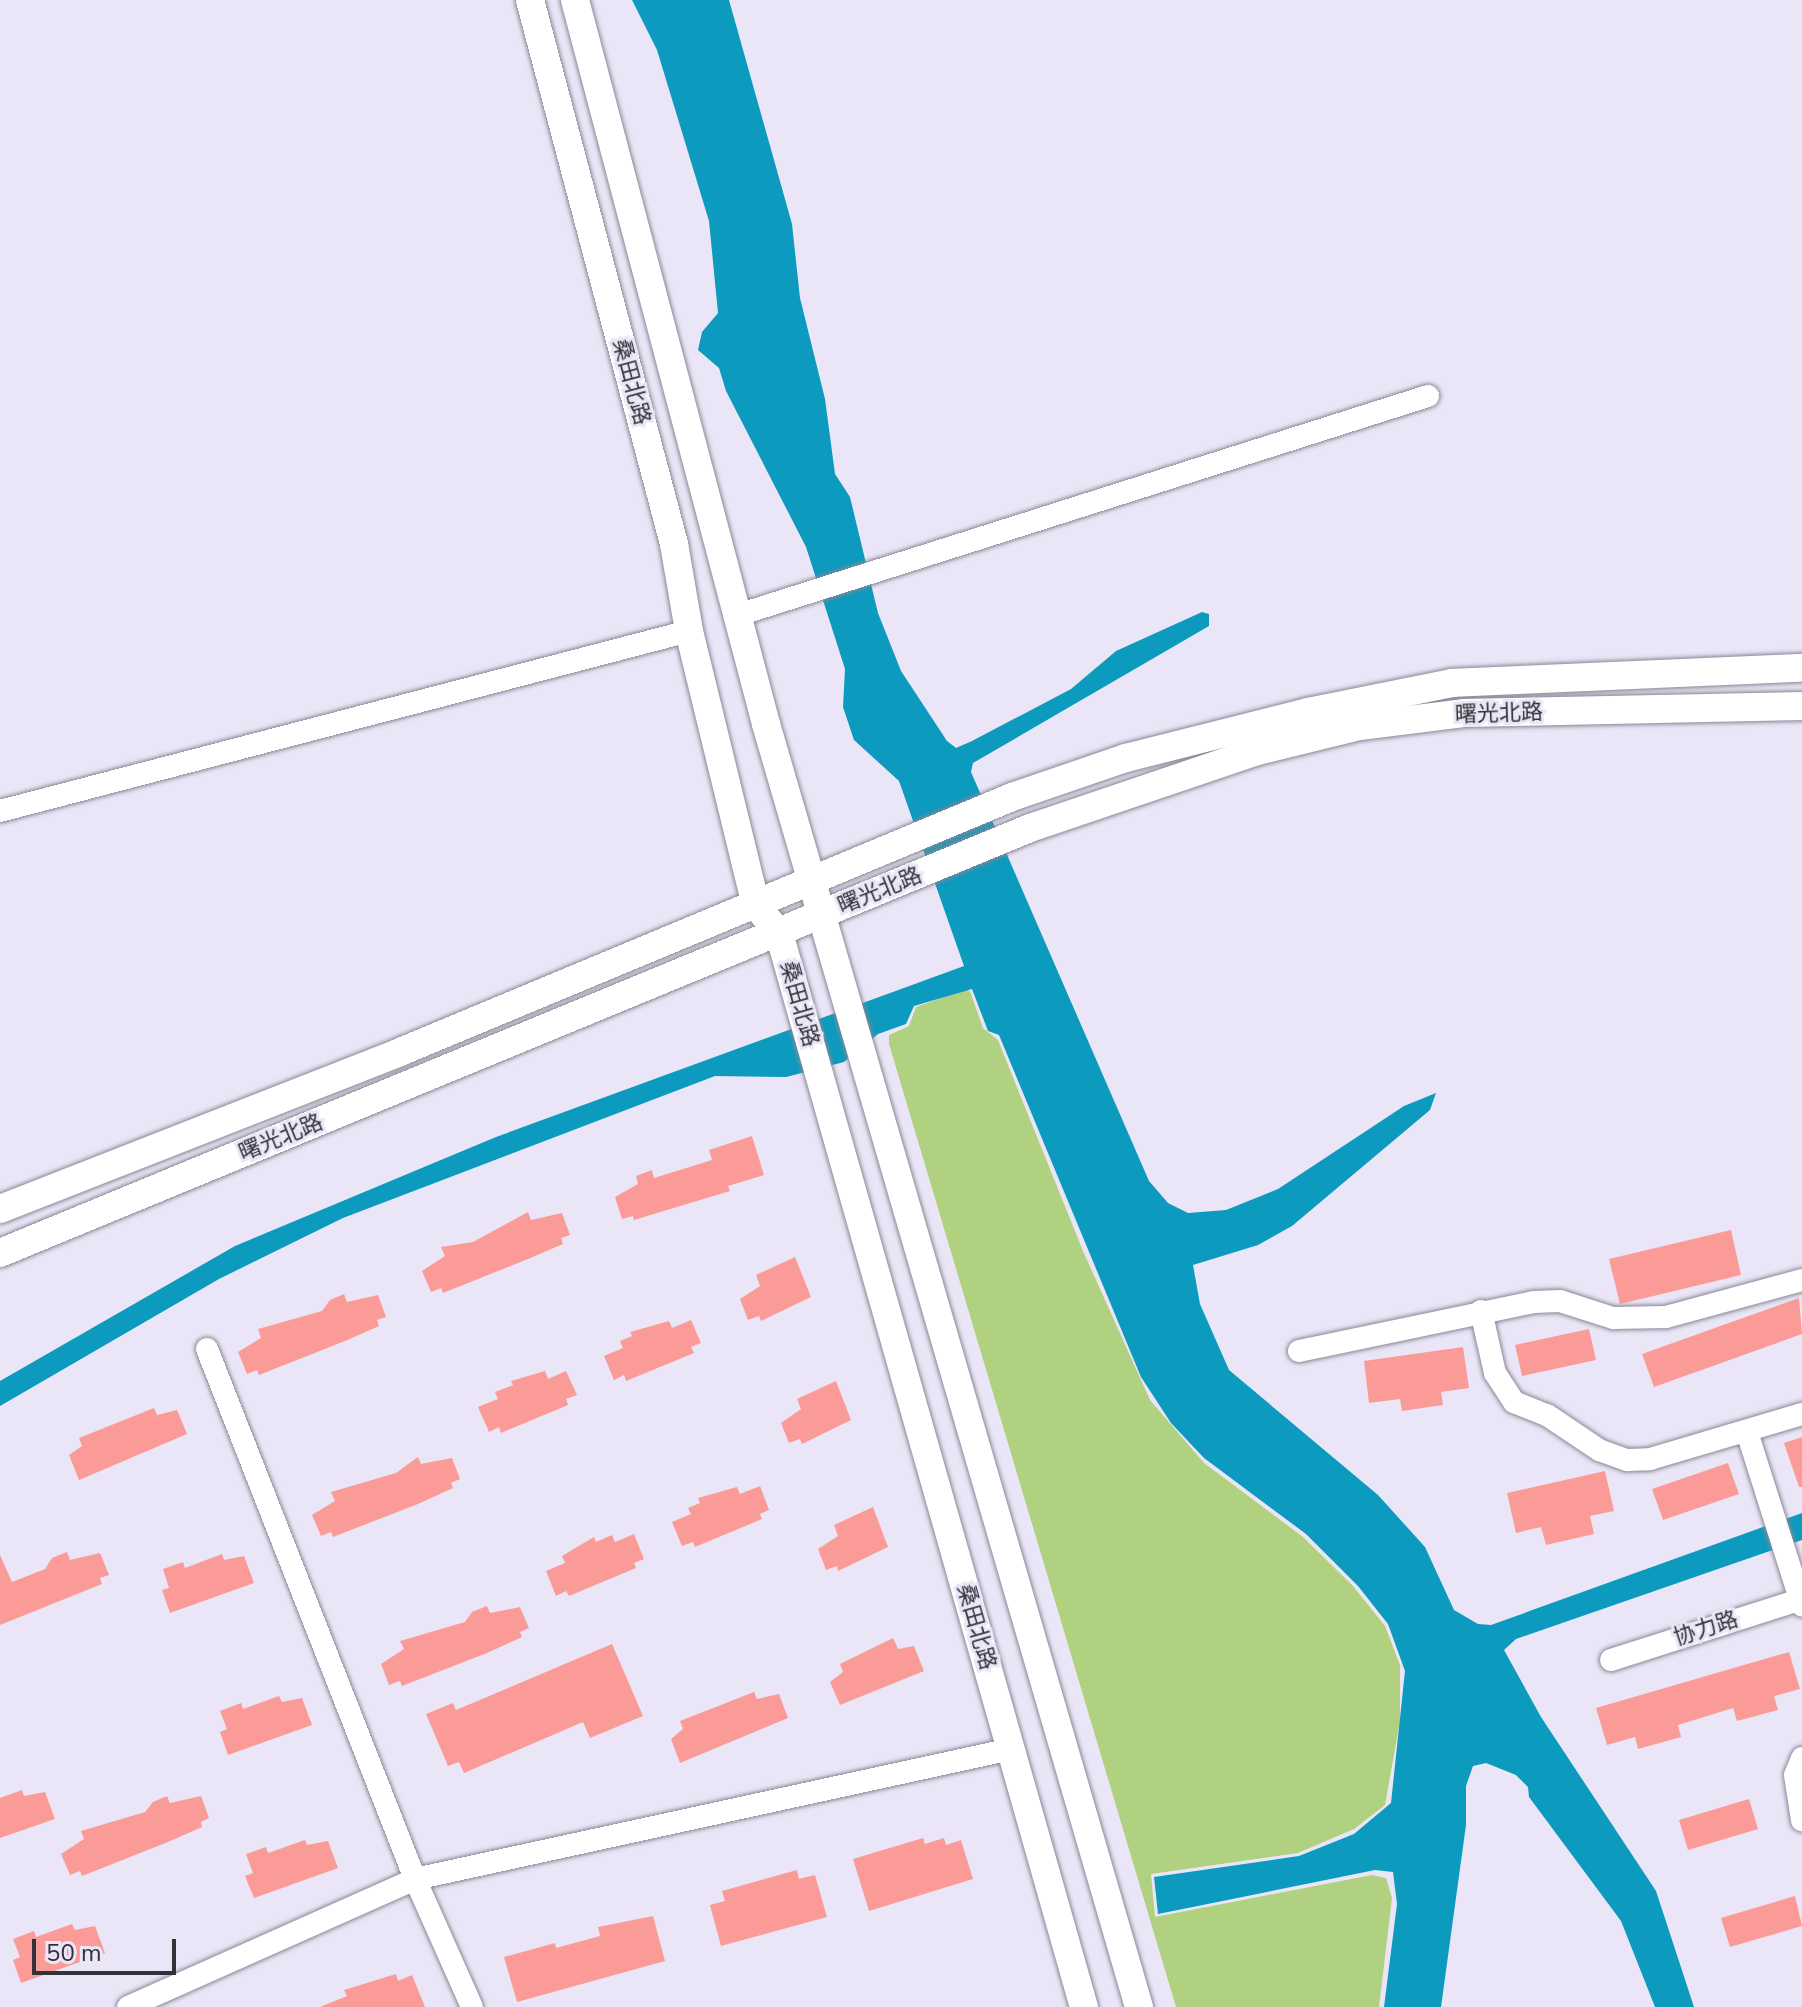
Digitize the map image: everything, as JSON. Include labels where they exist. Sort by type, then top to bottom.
[{"type":"main road","name":"桑田北路","points":[[530,0],[674,544],[689,631],[756,905],[779,933],[1084,2007]]},
{"type":"main road","name":"桑田北路","points":[[575,0],[691,454],[1139,2007]]},
{"type":"main road","name":"曙光北路","points":[[0,1209],[756,905],[1012,797],[1126,758],[1308,712],[1452,683],[1802,668]]},
{"type":"main road","name":"曙光北路","points":[[0,1253],[1030,828],[1254,752],[1360,726],[1465,713],[1802,706]]},
{"type":"street","points":[[738,615],[917,555],[1428,396]]},
{"type":"street","points":[[0,811],[689,631]]},
{"type":"street","points":[[1299,1351],[1481,1311],[1560,1301],[1613,1318],[1666,1317],[1802,1280]]},
{"type":"street","points":[[1481,1311],[1495,1373],[1514,1402],[1547,1415],[1599,1450],[1627,1460],[1650,1459],[1802,1414]]},
{"type":"street","points":[[207,1349],[415,1879],[472,2007]]},
{"type":"street","points":[[1747,1432],[1802,1601]]},
{"type":"street","name":"协力路","points":[[1611,1660],[1802,1601]]},
{"type":"street","points":[[128,2007],[415,1879],[1011,1749]]},
{"type":"street","points":[[1802,1758],[1795,1798],[1802,1820]]},
{"type":"green space","points":[[964,990],[970,991],[983,1028],[998,1040],[1083,1251],[1150,1400],[1204,1463],[1303,1537],[1353,1586],[1385,1626],[1400,1665],[1400,1721],[1385,1805],[1354,1829],[1298,1853],[1151,1874],[1155,1917],[1372,1875],[1386,1878],[1392,1898],[1379,2007],[1176,2007],[889,1044],[889,1035],[909,1026],[916,1007]]},
{"type":"water","points":[[632,0],[729,0],[792,224],[800,298],[825,399],[835,474],[850,497],[878,613],[901,671],[947,741],[956,748],[972,741],[1071,689],[1116,651],[1202,612],[1209,614],[1209,626],[973,763],[971,772],[1149,1181],[1168,1203],[1188,1213],[1226,1210],[1278,1189],[1404,1106],[1436,1093],[1430,1110],[1292,1226],[1258,1245],[1193,1265],[1200,1304],[1229,1370],[1378,1495],[1425,1547],[1454,1610],[1478,1624],[1491,1625],[1802,1513],[1802,1540],[1516,1639],[1504,1650],[1541,1717],[1656,1891],[1694,2007],[1655,2007],[1621,1921],[1529,1797],[1528,1787],[1516,1775],[1486,1763],[1473,1766],[1466,1786],[1466,1825],[1441,2007],[1384,2007],[1397,1904],[1393,1872],[1375,1870],[1158,1914],[1154,1877],[1299,1856],[1354,1834],[1391,1803],[1405,1671],[1388,1624],[1358,1586],[1306,1534],[1204,1458],[1171,1423],[1141,1377],[999,1035],[988,1031],[972,989],[914,1006],[906,1024],[878,1034],[844,1062],[786,1077],[715,1076],[343,1218],[219,1279],[0,1406],[0,1381],[235,1246],[496,1137],[964,966],[899,781],[854,740],[843,707],[845,669],[806,547],[726,391],[719,368],[698,350],[702,332],[718,313],[709,221],[657,50]]},
{"type":"building","points":[[752,1136],[764,1175],[728,1186],[730,1191],[634,1220],[633,1216],[622,1219],[615,1197],[638,1184],[636,1176],[652,1170],[654,1178],[712,1160],[709,1150]]},
{"type":"building","points":[[528,1212],[531,1220],[562,1213],[570,1235],[561,1238],[563,1244],[528,1259],[443,1293],[441,1288],[431,1292],[422,1271],[445,1256],[441,1247],[473,1242]]},
{"type":"building","points":[[1731,1230],[1741,1275],[1620,1304],[1609,1259]]},
{"type":"building","points":[[795,1257],[811,1297],[761,1321],[759,1316],[748,1320],[740,1299],[760,1286],[756,1275]]},
{"type":"building","points":[[344,1294],[347,1302],[378,1295],[386,1317],[377,1320],[379,1326],[345,1341],[259,1375],[257,1370],[247,1374],[238,1352],[261,1338],[258,1329],[322,1311],[330,1300]]},
{"type":"building","points":[[1799,1298],[1802,1334],[1654,1387],[1642,1354]]},
{"type":"building","points":[[691,1320],[701,1343],[691,1347],[694,1353],[626,1381],[624,1375],[614,1380],[604,1356],[623,1348],[620,1341],[632,1336],[630,1332],[669,1321],[672,1328]]},
{"type":"building","points":[[1589,1329],[1596,1360],[1522,1376],[1515,1345]]},
{"type":"building","points":[[1463,1347],[1469,1388],[1441,1392],[1443,1405],[1402,1411],[1400,1399],[1369,1403],[1364,1361]]},
{"type":"building","points":[[545,1371],[548,1379],[566,1371],[577,1395],[566,1399],[568,1405],[501,1433],[499,1427],[489,1432],[478,1407],[498,1399],[495,1392],[513,1385],[511,1381]]},
{"type":"building","points":[[836,1381],[851,1420],[802,1444],[800,1439],[789,1443],[781,1423],[801,1409],[797,1399]]},
{"type":"building","points":[[154,1408],[157,1415],[177,1410],[187,1434],[79,1480],[69,1455],[82,1446],[79,1438]]},
{"type":"building","points":[[1802,1437],[1802,1487],[1799,1487],[1784,1443]]},
{"type":"building","points":[[418,1457],[421,1464],[452,1458],[460,1479],[451,1483],[453,1488],[418,1504],[333,1537],[331,1532],[321,1536],[312,1515],[335,1501],[331,1492],[396,1473]]},
{"type":"building","points":[[1728,1463],[1739,1494],[1663,1520],[1652,1489]]},
{"type":"building","points":[[1605,1471],[1614,1511],[1590,1516],[1594,1534],[1546,1545],[1541,1527],[1516,1533],[1507,1493]]},
{"type":"building","points":[[760,1486],[769,1510],[760,1514],[762,1519],[695,1547],[693,1542],[682,1546],[672,1522],[691,1514],[688,1508],[700,1503],[698,1498],[737,1487],[740,1494]]},
{"type":"building","points":[[873,1507],[888,1547],[838,1571],[837,1566],[826,1570],[818,1549],[838,1536],[834,1525]]},
{"type":"building","points":[[634,1534],[644,1559],[634,1563],[636,1568],[569,1596],[566,1591],[556,1596],[546,1571],[565,1563],[562,1556],[594,1537],[596,1542],[612,1535],[615,1542]]},
{"type":"building","points":[[67,1552],[70,1560],[100,1553],[109,1575],[100,1578],[102,1584],[0,1625],[0,1555],[12,1582],[45,1569],[52,1558]]},
{"type":"building","points":[[222,1554],[224,1560],[244,1556],[254,1583],[170,1613],[162,1590],[169,1588],[163,1569],[183,1562],[185,1568]]},
{"type":"building","points":[[487,1606],[490,1613],[520,1607],[529,1628],[520,1632],[522,1637],[487,1653],[402,1686],[400,1681],[389,1685],[381,1664],[404,1649],[400,1641],[465,1622],[472,1612]]},
{"type":"building","points":[[893,1638],[898,1649],[914,1646],[924,1671],[840,1705],[830,1682],[843,1672],[840,1664]]},
{"type":"building","points":[[612,1644],[643,1716],[590,1738],[583,1722],[464,1773],[459,1762],[448,1766],[426,1714],[453,1703],[456,1710]]},
{"type":"building","points":[[1789,1652],[1800,1689],[1774,1696],[1778,1710],[1737,1721],[1733,1708],[1678,1725],[1681,1737],[1638,1749],[1635,1737],[1607,1745],[1596,1708]]},
{"type":"building","points":[[754,1692],[757,1699],[779,1694],[788,1718],[680,1763],[671,1739],[683,1729],[680,1721]]},
{"type":"building","points":[[279,1696],[282,1702],[302,1698],[312,1725],[228,1755],[220,1732],[227,1729],[220,1711],[241,1703],[243,1709]]},
{"type":"building","points":[[22,1790],[24,1796],[45,1792],[55,1819],[0,1838],[0,1798]]},
{"type":"building","points":[[167,1796],[170,1803],[201,1796],[209,1818],[201,1822],[202,1827],[168,1842],[82,1876],[80,1871],[70,1875],[61,1854],[84,1839],[81,1831],[145,1812],[153,1802]]},
{"type":"building","points":[[1749,1799],[1758,1829],[1688,1850],[1679,1820]]},
{"type":"building","points":[[923,1838],[925,1844],[944,1838],[946,1845],[961,1840],[973,1879],[869,1911],[853,1859]]},
{"type":"building","points":[[305,1840],[307,1845],[328,1841],[338,1868],[254,1898],[245,1876],[253,1873],[246,1854],[266,1847],[268,1853]]},
{"type":"building","points":[[797,1870],[799,1879],[815,1875],[827,1917],[721,1946],[710,1905],[725,1901],[722,1891]]},
{"type":"building","points":[[1795,1896],[1802,1926],[1730,1947],[1721,1918]]},
{"type":"building","points":[[653,1916],[665,1961],[517,2002],[504,1957],[555,1943],[556,1948],[600,1936],[598,1927]]},
{"type":"building","points":[[72,1924],[75,1930],[95,1926],[105,1953],[21,1983],[13,1960],[20,1957],[13,1939],[34,1931],[36,1937]]},
{"type":"building","points":[[396,1974],[398,1981],[412,1975],[425,2007],[320,2007],[347,1996],[344,1990]]}]
